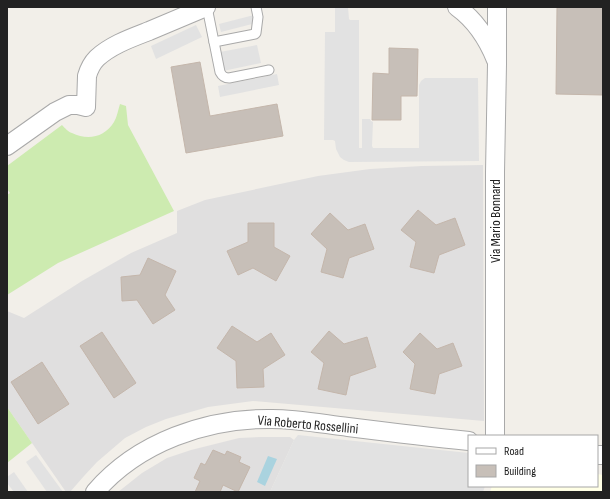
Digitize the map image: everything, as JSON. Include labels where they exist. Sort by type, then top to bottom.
[{"type":"street","points":[[7,146],[55,112],[69,105],[86,107],[88,72],[94,62],[107,51],[134,37],[206,7]]},
{"type":"street","points":[[457,7],[470,19],[483,35],[497,64]]},
{"type":"street","name":"Via Mario Bonnard","points":[[495,435],[495,172],[497,7]]},
{"type":"street","name":"Via Roberto Rossellini","points":[[95,492],[113,474],[152,447],[205,427],[236,421],[282,420],[468,441]]},
{"type":"lane","points":[[206,7],[222,76],[229,78],[269,70]]},
{"type":"lane","points":[[214,42],[256,33],[258,18],[256,7]]},
{"type":"shaded area","points":[[335,7],[348,7],[349,19],[359,20],[359,148],[362,148],[362,119],[370,119],[373,122],[373,148],[419,148],[419,85],[421,81],[425,78],[478,78],[479,161],[349,162],[340,157],[336,149],[335,141],[324,140],[325,32],[335,32]]},
{"type":"shaded area","points":[[254,15],[256,23],[221,32],[219,24]]},
{"type":"shaded area","points":[[196,25],[202,37],[156,59],[151,46]]},
{"type":"shaded area","points":[[257,45],[261,63],[223,71],[220,52]]},
{"type":"shaded area","points":[[277,74],[279,85],[220,97],[218,86]]},
{"type":"shaded area","points":[[483,165],[484,421],[253,401],[208,407],[166,419],[125,438],[97,462],[70,492],[66,492],[7,407],[7,311],[24,318],[82,281],[131,253],[177,233],[177,211],[205,200],[318,176],[370,169]]},
{"type":"shaded area","points":[[298,435],[468,453],[468,487],[485,487],[483,492],[270,492],[294,440]]},
{"type":"shaded area","points":[[290,437],[294,440],[270,492],[118,492],[142,473],[167,458],[191,450],[239,438]]},
{"type":"shaded area","points":[[36,455],[63,492],[47,492],[26,462]]},
{"type":"shaded area","points":[[14,472],[28,492],[14,492],[7,483],[7,477]]},
{"type":"shaded area","points":[[598,474],[603,475],[603,492],[490,492],[492,487],[598,487]]},
{"type":"green space","points":[[120,104],[126,106],[128,125],[174,211],[58,263],[7,295],[7,195],[10,193],[7,189],[7,166],[62,125],[69,132],[84,137],[101,134],[114,122]]},
{"type":"green space","points":[[7,407],[32,443],[7,463]]},
{"type":"water","points":[[268,456],[277,459],[265,486],[257,482]]},
{"type":"building","points":[[557,7],[603,7],[603,95],[556,94]]},
{"type":"building","points":[[389,48],[418,49],[417,96],[401,96],[401,120],[372,120],[373,73],[389,74]]},
{"type":"building","points":[[200,62],[210,116],[277,104],[283,136],[186,153],[171,67]]},
{"type":"building","points":[[418,210],[436,225],[455,218],[465,245],[439,255],[434,273],[410,267],[416,242],[401,230]]},
{"type":"building","points":[[330,213],[348,230],[365,224],[374,249],[349,258],[343,278],[321,272],[327,249],[311,234]]},
{"type":"building","points":[[248,223],[274,223],[274,247],[290,256],[276,281],[253,268],[238,275],[227,251],[248,242]]},
{"type":"building","points":[[148,258],[176,271],[165,295],[175,310],[153,324],[137,300],[122,301],[121,277],[140,275]]},
{"type":"building","points":[[232,326],[257,342],[271,333],[285,355],[263,369],[264,387],[237,388],[236,361],[217,348]]},
{"type":"building","points":[[329,331],[344,344],[367,337],[376,367],[350,376],[346,395],[318,389],[324,363],[311,352]]},
{"type":"building","points":[[102,332],[136,383],[114,398],[80,346]]},
{"type":"building","points":[[420,333],[437,349],[453,343],[462,366],[439,374],[435,394],[410,389],[415,364],[403,352]]},
{"type":"building","points":[[42,362],[69,404],[38,424],[11,382]]},
{"type":"building","points":[[213,450],[225,455],[227,451],[241,457],[239,462],[250,467],[238,492],[223,485],[220,492],[195,492],[200,481],[194,478],[201,463],[205,465]]}]
